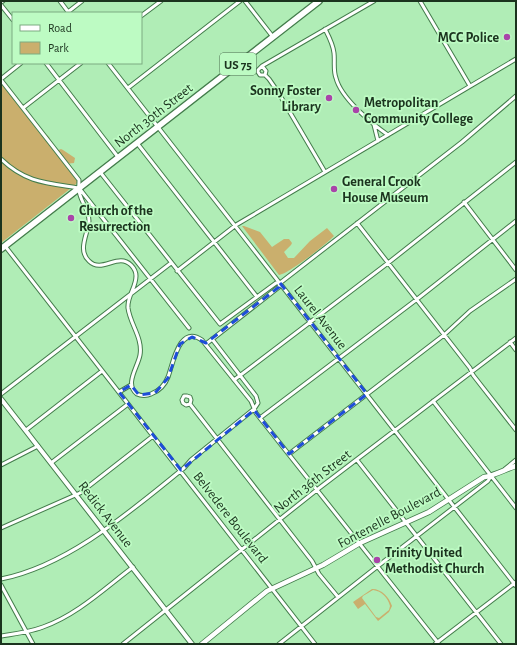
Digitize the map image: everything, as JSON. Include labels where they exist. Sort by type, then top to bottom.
[{"type":"highway","name":"North 30th Street","points":[[3,247],[319,1]]},
{"type":"main road","name":"Fontenelle Boulevard","points":[[202,644],[258,599],[273,589],[316,568],[360,543],[429,512],[476,481],[516,466]]},
{"type":"street","points":[[60,1],[68,12],[82,1]]},
{"type":"street","points":[[153,1],[156,5]]},
{"type":"street","points":[[142,15],[161,1]]},
{"type":"street","points":[[128,88],[240,1]]},
{"type":"street","points":[[245,1],[273,37]]},
{"type":"street","points":[[265,75],[260,75],[258,72],[262,66],[374,1]]},
{"type":"street","points":[[420,1],[470,86]]},
{"type":"street","points":[[2,3],[12,18]]},
{"type":"street","points":[[325,29],[333,48],[334,72],[340,89],[347,98],[373,123],[388,135]]},
{"type":"street","points":[[177,271],[236,225],[516,59]]},
{"type":"street","points":[[20,64],[1,80],[79,180],[80,196],[86,206],[88,216],[88,225],[83,246],[85,256],[90,262],[97,265],[104,265],[120,260],[125,261],[134,269],[136,276],[128,302],[129,312],[139,341],[140,351],[131,385],[132,389],[139,395],[149,395],[155,393],[168,378],[175,353],[180,344],[187,338],[200,338],[251,401],[260,418],[360,543],[437,643],[515,584]]},
{"type":"street","points":[[47,64],[119,157]]},
{"type":"street","points":[[23,108],[80,64]]},
{"type":"street","name":"Laurel Avenue","points":[[109,64],[515,584]]},
{"type":"street","points":[[262,66],[266,71],[265,75],[278,92],[325,172]]},
{"type":"street","points":[[100,172],[220,324],[276,283],[280,283],[462,142],[516,96]]},
{"type":"street","points":[[373,123],[378,141]]},
{"type":"street","points":[[137,143],[257,297]]},
{"type":"street","points":[[1,159],[14,170],[29,179],[43,183],[79,188],[189,328]]},
{"type":"street","points":[[234,380],[388,263],[516,162]]},
{"type":"street","points":[[464,202],[516,270]]},
{"type":"street","points":[[260,418],[416,300],[516,221]]},
{"type":"street","points":[[357,223],[516,430]]},
{"type":"street","points":[[1,579],[51,562],[104,530],[181,470],[3,247]]},
{"type":"street","points":[[1,394],[171,263]]},
{"type":"street","points":[[289,454],[444,335],[470,311],[516,279]]},
{"type":"street","points":[[206,344],[279,288],[280,283]]},
{"type":"street","name":"North 36th Street","points":[[123,644],[241,549],[516,338]]},
{"type":"street","points":[[212,339],[256,396],[258,402],[254,409]]},
{"type":"street","points":[[510,342],[516,350]]},
{"type":"street","points":[[26,430],[102,371]]},
{"type":"street","points":[[119,392],[131,385]]},
{"type":"street","name":"Redick Avenue","points":[[1,399],[192,644]]},
{"type":"street","points":[[433,401],[516,508]]},
{"type":"street","points":[[52,463],[128,404]]},
{"type":"street","points":[[190,404],[280,519],[338,597]]},
{"type":"street","name":"Belvedere Boulevard","points":[[254,409],[191,460],[181,470],[315,644]]},
{"type":"street","points":[[1,528],[77,495],[153,436]]},
{"type":"street","points":[[1,465],[38,446]]},
{"type":"street","points":[[357,460],[501,644]]},
{"type":"street","points":[[503,470],[516,460]]},
{"type":"street","points":[[279,644],[488,481],[491,476]]},
{"type":"street","points":[[1,636],[26,632],[43,627],[69,615],[133,567]]},
{"type":"street","points":[[1,585],[33,644]]},
{"type":"highlighted area","points":[[280,283],[367,394],[289,454],[254,410],[181,470],[119,392],[131,385],[139,395],[155,393],[168,378],[180,344],[192,337],[206,343],[279,287]]},
{"type":"green space","points":[[1,82],[13,93],[24,113],[36,124],[35,127],[41,135],[47,135],[49,137],[56,151],[61,149],[75,158],[74,163],[64,164],[78,182],[1,243]]},
{"type":"green space","points":[[242,226],[260,232],[272,247],[284,239],[289,239],[292,243],[284,252],[288,258],[294,258],[310,241],[327,228],[334,236],[316,252],[299,264],[279,275]]},
{"type":"green space","points":[[372,589],[376,589],[385,594],[392,606],[389,612],[378,621],[365,604],[358,609],[353,602]],"holes":[[[373,590],[384,595],[390,606],[389,610],[379,618],[376,617],[362,598]]]},
{"type":"place","name":"MCC Police","points":[[507,37]]},
{"type":"place","name":"Sonny Foster Library","points":[[329,98]]},
{"type":"place","name":"Metropolitan Community College","points":[[356,110]]},
{"type":"place","name":"General Crook House Museum","points":[[334,189]]},
{"type":"place","name":"Church of the Resurrection","points":[[71,218]]},
{"type":"place","name":"Trinity United Methodist Church","points":[[377,560]]}]
